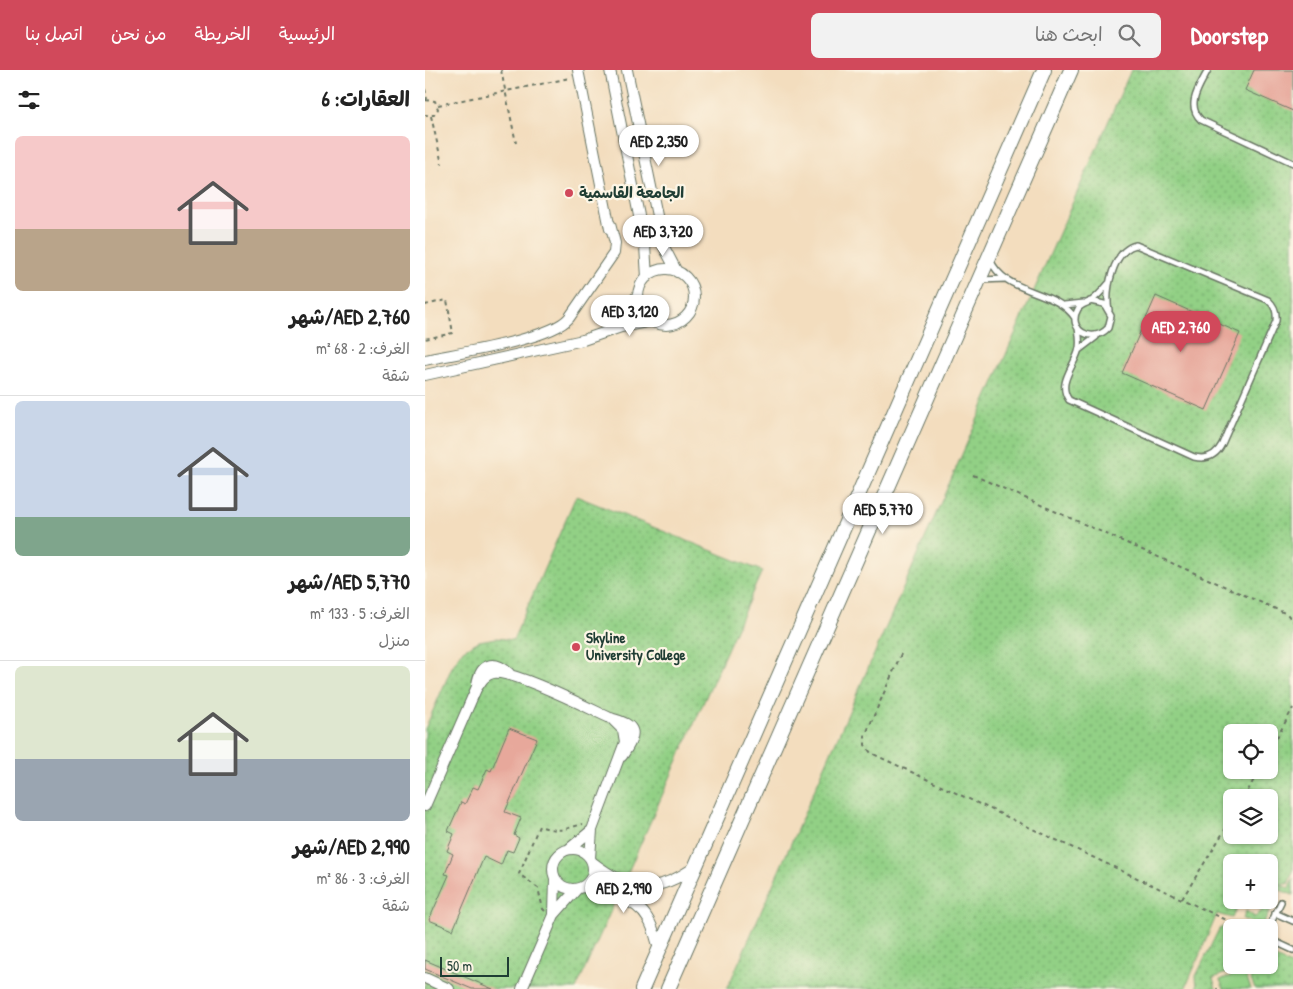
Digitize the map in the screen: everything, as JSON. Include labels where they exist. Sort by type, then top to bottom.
[{"type":"street","points":[[610,70],[645,246],[647,277]]},
{"type":"street","points":[[627,70],[663,245],[677,272]]},
{"type":"street","points":[[641,989],[1044,70]]},
{"type":"street","points":[[668,989],[1071,70]]},
{"type":"street","points":[[425,360],[537,336],[560,326],[612,258],[615,248],[579,73]]},
{"type":"street","points":[[425,375],[583,340],[603,334],[621,327],[651,321],[662,324],[673,323],[683,318],[691,310],[692,288],[686,278],[677,272],[661,270],[647,277],[641,285],[638,295],[603,334]]},
{"type":"street","points":[[638,295],[643,312],[651,321]]},
{"type":"street","points":[[425,806],[476,689],[488,675],[498,673],[511,674],[610,718],[623,730],[625,736],[621,756],[592,829],[591,879],[579,888],[553,916],[522,989]]},
{"type":"street","points":[[553,916],[555,879],[553,863],[559,854],[569,849],[592,829]]},
{"type":"street","points":[[569,849],[581,850],[612,876],[645,887],[669,883],[696,866]]},
{"type":"street","points":[[555,879],[564,887],[579,888],[616,896],[641,911],[649,919],[659,949]]},
{"type":"street","points":[[425,978],[449,989]]},
{"type":"lane","points":[[1208,70],[1194,98],[1196,116],[1293,163]]},
{"type":"lane","points":[[989,256],[995,269],[1005,279],[1064,305],[1075,318],[1078,328],[1079,350],[1065,383],[1065,392],[1069,400],[1194,456],[1208,458],[1219,450],[1277,315],[1273,304],[1259,296],[1136,245],[1130,246],[1121,254],[1108,284],[1090,301],[1064,305]]},
{"type":"lane","points":[[979,280],[1005,279]]},
{"type":"lane","points":[[1079,350],[1104,333],[1110,322],[1108,284]]},
{"type":"lane","points":[[1090,301],[1104,304],[1109,310]]},
{"type":"lane","points":[[1075,318],[1077,310],[1083,303]]},
{"type":"lane","points":[[1078,328],[1087,335],[1098,336]]},
{"type":"lane","points":[[1272,919],[1281,902]]},
{"type":"lane","points":[[1275,913],[1293,921]]},
{"type":"lane","points":[[1278,944],[1293,950]]},
{"type":"path","points":[[501,70],[516,143]]},
{"type":"path","points":[[438,105],[579,73]]},
{"type":"path","points":[[425,89],[426,100],[433,99],[438,105],[437,112],[431,116],[425,115]]},
{"type":"path","points":[[431,116],[442,164]]},
{"type":"path","points":[[425,304],[447,300],[453,333],[425,339]]},
{"type":"path","points":[[973,475],[1287,614],[1293,621]]},
{"type":"path","points":[[901,654],[865,736],[865,744],[871,753],[1227,919]]},
{"type":"path","points":[[1278,736],[1293,708]]},
{"type":"path","points":[[553,916],[543,909],[538,888],[519,874],[539,826],[557,831],[573,828],[582,823],[592,829]]},
{"type":"path","points":[[1182,899],[1223,833]]},
{"type":"green space","points":[[1131,70],[1293,70],[1293,872],[1288,884],[1279,884],[1289,888],[1293,879],[1293,895],[1280,890],[1278,894],[1278,854],[1223,854],[1223,909],[1236,909],[1232,918],[1217,914],[1185,989],[727,989]]},
{"type":"green space","name":"Skyline University College","points":[[576,496],[762,571],[576,989],[425,989],[425,729],[452,667],[463,650],[479,641],[496,638],[513,640]]},
{"type":"green space","points":[[1260,909],[1271,909],[1266,919],[1243,919],[1246,911],[1255,917],[1263,910]]},
{"type":"green space","points":[[1223,927],[1224,974],[1213,978],[1216,989],[1197,989],[1196,976],[1219,929]]},
{"type":"green space","points":[[1278,959],[1293,966],[1293,989],[1255,989],[1248,974],[1278,974]]},
{"type":"green space","points":[[1236,974],[1245,974],[1251,989],[1224,989],[1220,980]]},
{"type":"building","points":[[1254,70],[1293,70],[1293,111],[1245,90]]},
{"type":"building","points":[[1156,296],[1240,333],[1206,410],[1122,373]]},
{"type":"building","points":[[509,728],[537,739],[505,812],[521,818],[514,835],[519,838],[513,852],[507,850],[501,865],[484,857],[453,930],[429,920],[449,875],[445,874],[453,854],[447,851],[454,834],[448,831],[461,802],[465,804],[473,787],[478,789],[487,769],[491,771]]},
{"type":"building","points":[[425,960],[493,989],[472,989],[425,969]]},
{"type":"place","name":"الجامعة القاسمية","points":[[569,193]]},
{"type":"place","name":"Skyline University College","points":[[576,647]]}]
